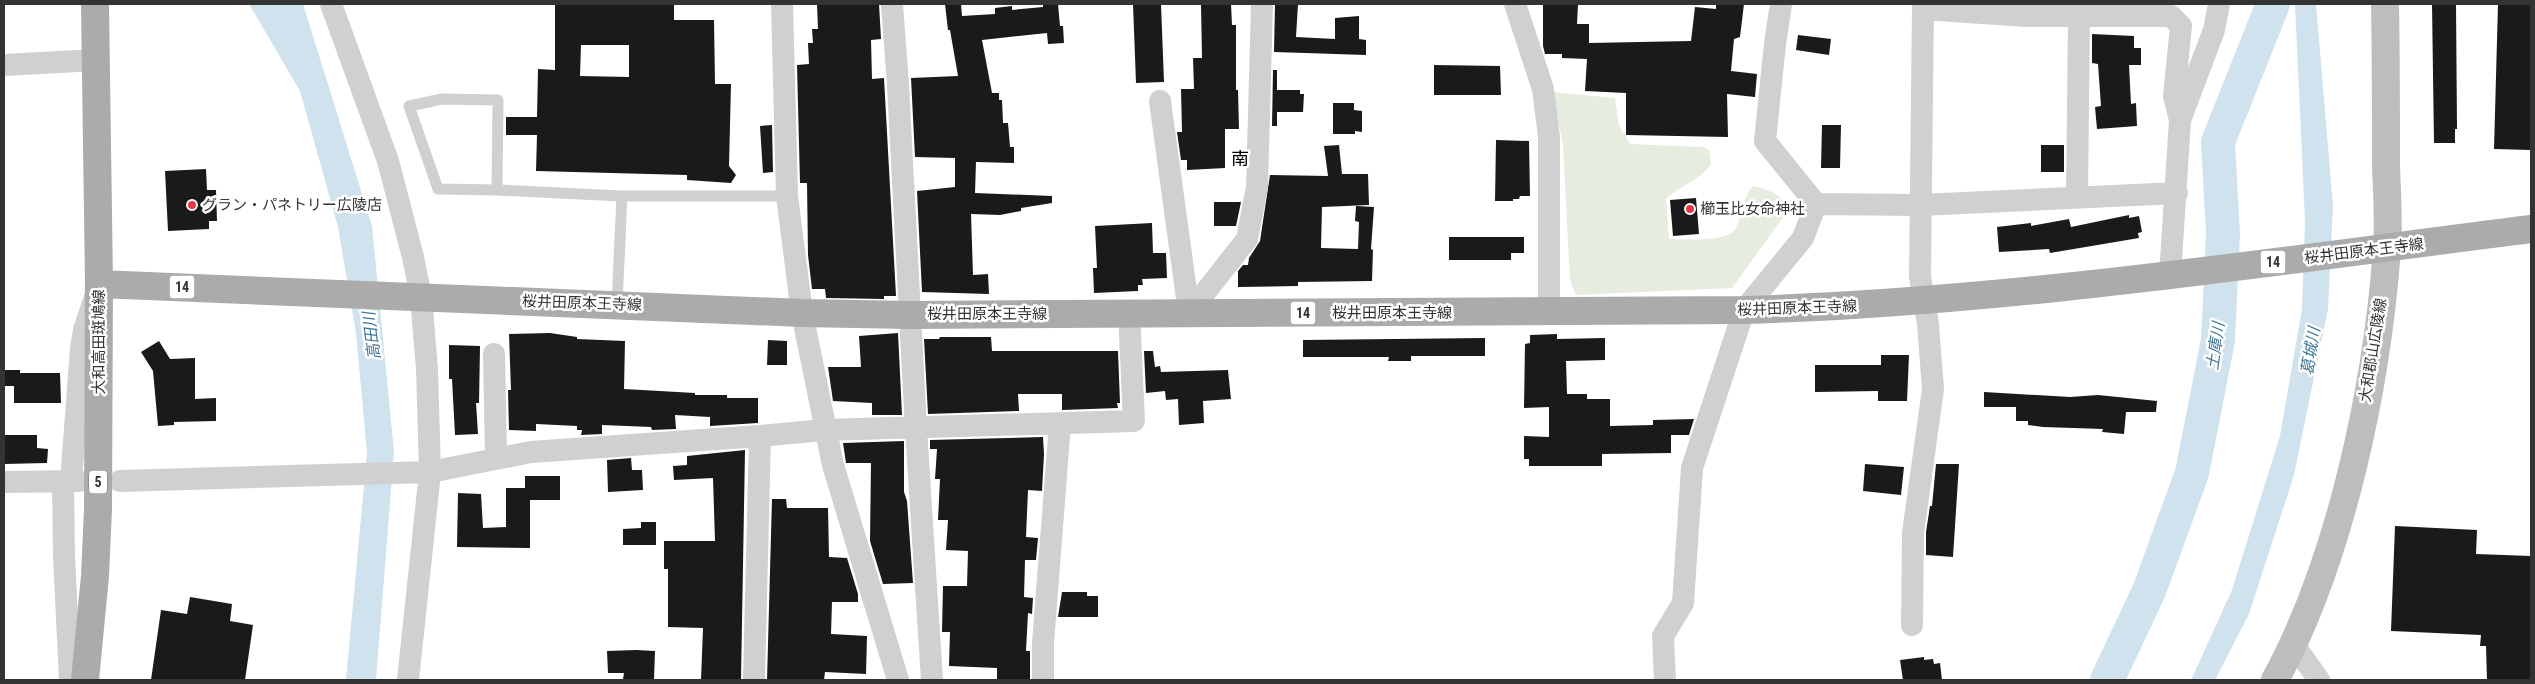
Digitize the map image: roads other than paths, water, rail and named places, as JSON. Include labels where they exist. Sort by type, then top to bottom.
[{"type":"main road","name":"大和高田斑鳩線","points":[[85,680],[95,576],[98,509],[99,284],[95,4]]},
{"type":"main road","name":"大和郡山広陵線","points":[[2274,680],[2294,645],[2326,557],[2350,474],[2367,398],[2378,330],[2375,249],[2385,4]]},
{"type":"main road","name":"桜井田原本王寺線","points":[[99,284],[802,313],[910,315],[1549,313],[1744,310],[1923,301],[2032,292],[2531,229]]},
{"type":"street","points":[[331,4],[386,154],[413,256],[421,297],[427,369],[430,472],[408,680]]},
{"type":"street","points":[[782,4],[787,196],[802,313],[824,430],[833,465],[898,680]]},
{"type":"street","points":[[892,4],[898,76],[916,428],[932,680]]},
{"type":"street","points":[[1189,313],[1248,238],[1257,187],[1262,4]]},
{"type":"street","points":[[1515,4],[1543,88],[1549,137],[1549,313]]},
{"type":"street","points":[[1781,4],[1774,44],[1765,141],[1816,204]]},
{"type":"street","points":[[2180,120],[2214,30],[2219,4]]},
{"type":"street","points":[[1912,625],[1914,534],[1933,388],[1928,324],[1920,277],[1923,6],[2027,16],[2171,16],[2181,26],[2174,96],[2180,120],[2177,193],[2177,275]]},
{"type":"street","points":[[2077,197],[2078,16]]},
{"type":"street","points":[[4,65],[96,60]]},
{"type":"street","points":[[1160,102],[1189,313]]},
{"type":"street","points":[[1816,204],[1920,204],[2177,193]]},
{"type":"street","points":[[1665,680],[1663,636],[1682,603],[1692,468],[1744,310],[1803,238],[1816,204]]},
{"type":"street","points":[[70,680],[64,556],[72,482],[81,348],[84,330],[99,284]]},
{"type":"street","points":[[120,481],[286,474],[430,472],[531,452],[824,430],[1134,421],[1129,313]]},
{"type":"street","points":[[494,354],[496,458]]},
{"type":"street","points":[[1043,680],[1043,644],[1060,424]]},
{"type":"street","points":[[754,680],[760,436]]},
{"type":"street","points":[[4,482],[72,482]]},
{"type":"street","points":[[2294,645],[2319,680]]},
{"type":"lane","points":[[498,190],[498,100],[442,99],[409,106],[438,189],[622,196],[787,196]]},
{"type":"lane","points":[[617,304],[622,196]]},
{"type":"water","name":"高田川","points":[[249,4],[303,4],[372,226],[394,452],[376,680],[346,680],[367,453],[356,333],[338,227],[300,91]]},
{"type":"water","name":"葛城川","points":[[2295,4],[2316,4],[2333,206],[2328,309],[2294,475],[2249,614],[2215,680],[2191,680],[2232,590],[2280,436],[2302,309],[2305,221]]},
{"type":"waterway","name":"土庫川","points":[[2107,680],[2149,591],[2192,473],[2218,340],[2223,234],[2218,142],[2273,4]]},
{"type":"place","name":"グラン・パネトリー広陵店","points":[[192,205]]},
{"type":"place","name":"櫛玉比女命神社","points":[[1690,209]]},
{"type":"district","name":"南","points":[[1240,159]]}]
